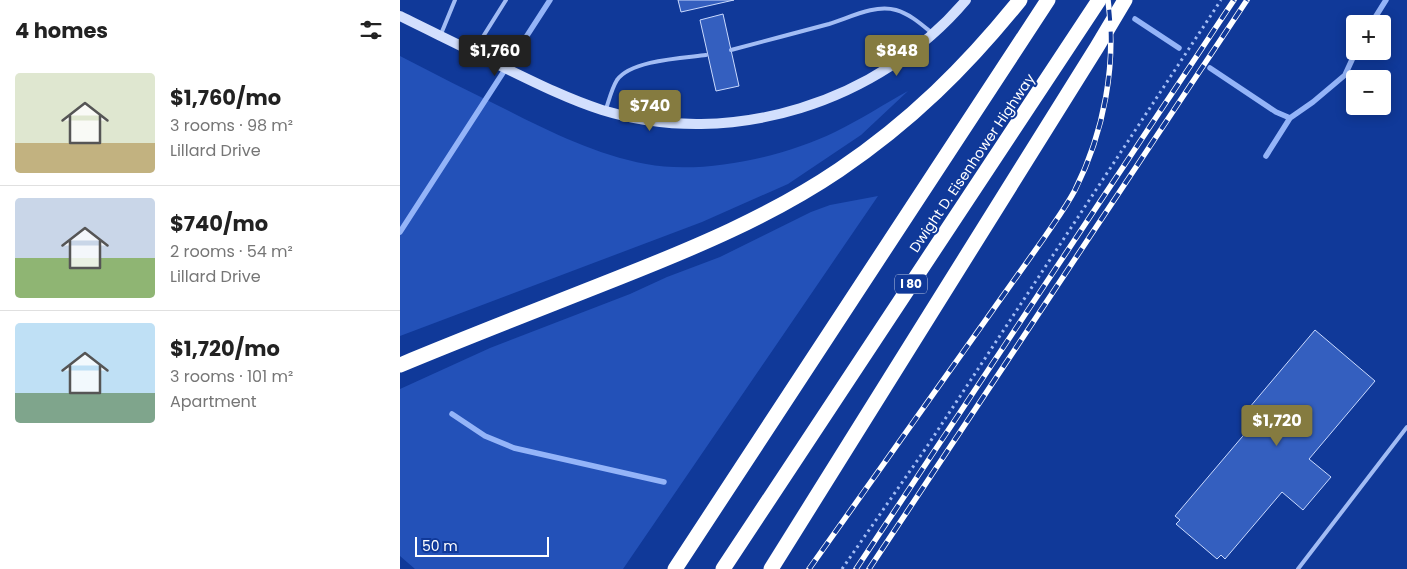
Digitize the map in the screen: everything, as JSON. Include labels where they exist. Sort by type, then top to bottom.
[{"type":"highway","points":[[400,365],[665,260],[728,232],[787,202],[838,171],[922,106],[956,74],[993,34],[1020,0]]},
{"type":"highway","name":"Dwight D. Eisenhower Highway","points":[[675,569],[1048,0]]},
{"type":"highway","name":"Dwight D. Eisenhower Highway","points":[[723,569],[1099,0]]},
{"type":"highway","points":[[771,569],[964,262],[1125,0]]},
{"type":"street","points":[[400,16],[568,98],[605,111],[647,120],[690,124],[732,122],[778,115],[831,98],[865,82],[904,58],[933,34],[966,0]]},
{"type":"lane","points":[[440,36],[455,0]]},
{"type":"lane","points":[[473,52],[506,0]]},
{"type":"lane","points":[[731,50],[831,23],[860,13],[881,9],[895,10],[909,16],[933,34]]},
{"type":"lane","points":[[605,111],[617,80],[634,68],[649,63],[706,55]]},
{"type":"lane","points":[[1298,569],[1407,427]]},
{"type":"path","points":[[842,569],[931,440],[1221,0]]},
{"type":"shaded area","points":[[400,56],[522,118],[574,142],[628,160],[668,167],[692,167],[743,162],[792,149],[835,132],[908,91],[861,135],[788,184],[702,222],[400,336]]},
{"type":"shaded area","points":[[878,196],[623,569],[415,569],[400,556],[400,389],[490,348],[720,257],[811,212],[830,205]]},
{"type":"building","points":[[678,0],[734,0],[681,12]]},
{"type":"building","points":[[723,14],[739,86],[716,91],[700,20]]},
{"type":"building","points":[[1315,330],[1375,381],[1309,459],[1331,477],[1303,510],[1282,492],[1225,559],[1221,555],[1217,559],[1176,524],[1180,520],[1175,516],[1259,417],[1249,408]]},
{"type":"waterway","points":[[400,232],[550,0]]},
{"type":"waterway","points":[[1377,15],[1386,0]]},
{"type":"waterway","points":[[1135,19],[1179,48]]},
{"type":"waterway","points":[[1266,156],[1290,118],[1313,102],[1345,75],[1352,60]]},
{"type":"waterway","points":[[1210,68],[1276,112],[1290,118]]},
{"type":"waterway","points":[[452,414],[485,436],[514,448],[664,482]]},
{"type":"railway","points":[[809,569],[1044,238],[1075,190],[1094,145],[1106,97],[1111,49],[1108,0]]},
{"type":"railway","points":[[856,569],[1234,0]]},
{"type":"railway","points":[[869,569],[1247,0]]}]
